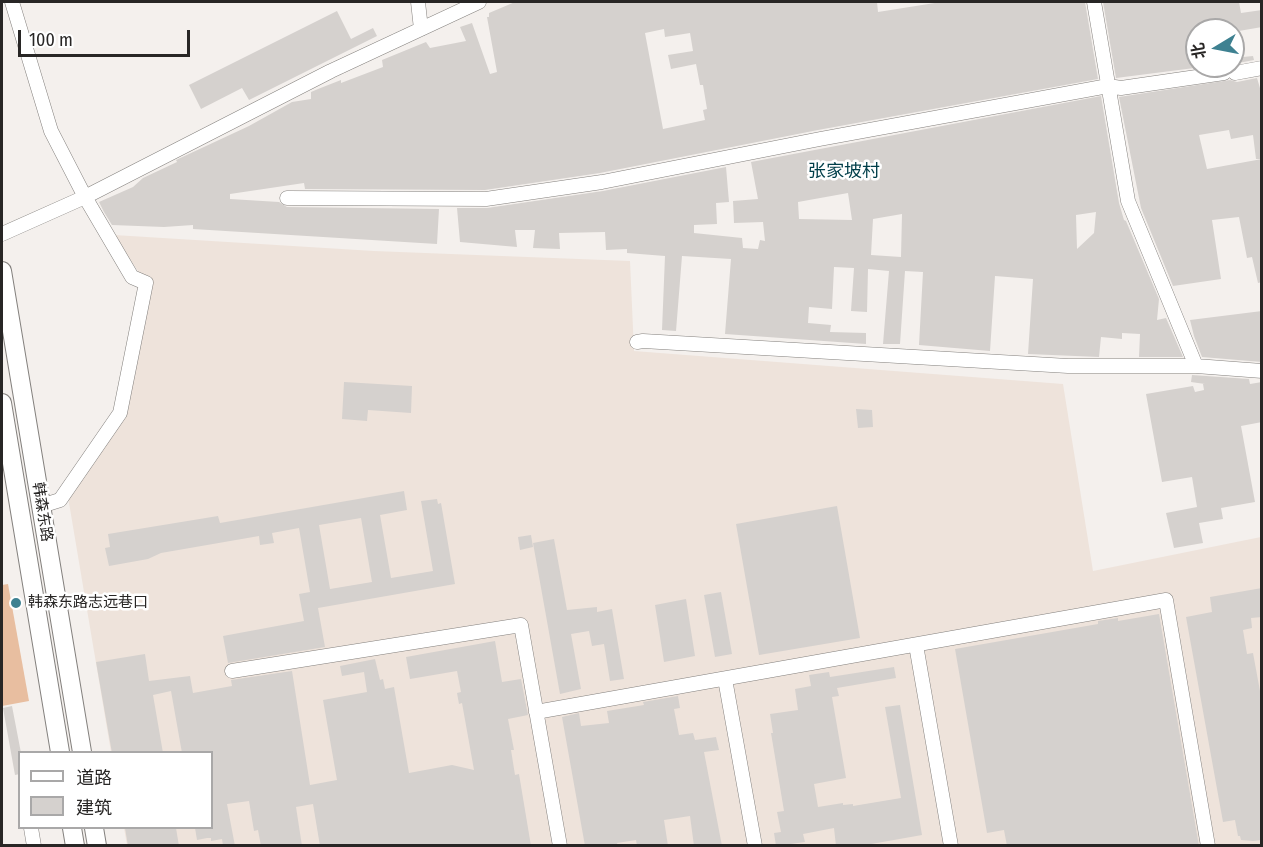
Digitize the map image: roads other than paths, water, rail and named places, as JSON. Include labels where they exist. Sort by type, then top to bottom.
[{"type":"main road","name":"韩森东路","points":[[2,271],[82,751]]},
{"type":"main road","name":"韩森东路","points":[[2,403],[60,751]]},
{"type":"main road","points":[[72,829],[75,846]]},
{"type":"main road","points":[[94,829],[97,846]]},
{"type":"street","points":[[12,2],[51,131],[85,197],[132,277],[146,282],[120,413],[60,500],[40,506]]},
{"type":"street","points":[[418,2],[420,25]]},
{"type":"street","points":[[2,234],[85,197],[420,25],[479,2]]},
{"type":"street","points":[[1094,2],[1128,201],[1196,366]]},
{"type":"street","points":[[287,198],[486,199],[602,183],[820,139],[1108,86],[1121,88],[1262,68]]},
{"type":"street","points":[[637,342],[1068,366],[1196,366],[1262,371]]},
{"type":"street","points":[[536,712],[1166,600],[1208,846]]},
{"type":"street","points":[[232,671],[521,625],[560,846]]},
{"type":"street","points":[[916,645],[951,846]]},
{"type":"street","points":[[725,679],[755,846]]},
{"type":"street","points":[[31,829],[34,846]]},
{"type":"place","name":"韩森东路志远巷口","points":[[16,603]]},
{"type":"district","name":"张家坡村","points":[[844,172]]}]
